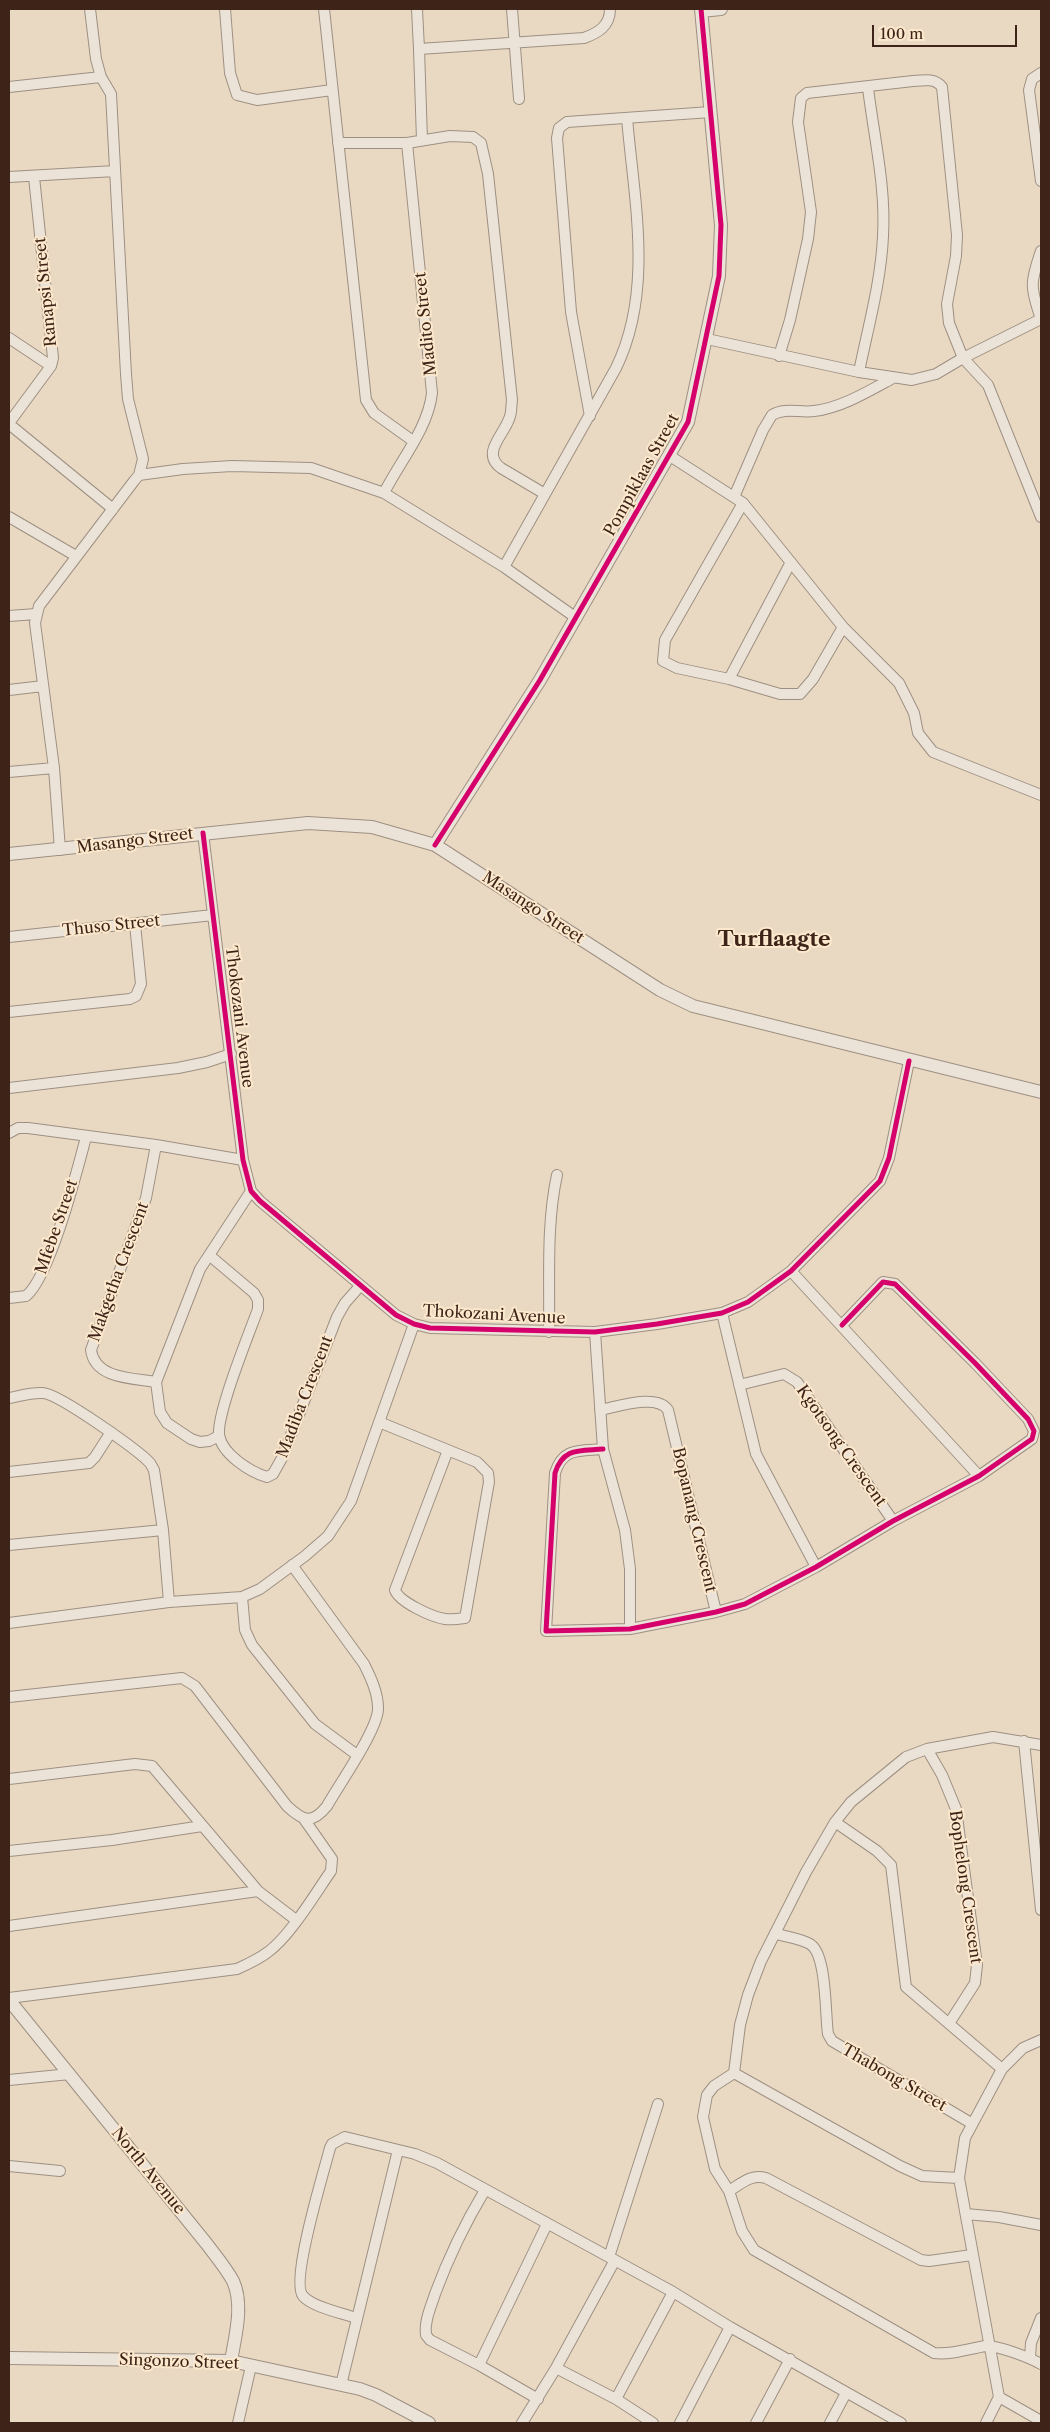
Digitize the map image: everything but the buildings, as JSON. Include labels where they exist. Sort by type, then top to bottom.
[{"type":"street","points":[[60,850],[54,768],[35,622],[36,614],[76,556],[139,475],[142,459],[128,399],[126,382],[111,94],[101,77],[96,59],[90,9]]},
{"type":"street","points":[[225,9],[230,73],[235,92],[238,95],[257,100],[332,90]]},
{"type":"street","points":[[324,9],[366,400],[374,413],[413,442]]},
{"type":"street","points":[[417,9],[422,140]]},
{"type":"street","points":[[512,9],[519,99]]},
{"type":"street","points":[[419,49],[584,38],[594,35],[607,23],[610,9]]},
{"type":"street","points":[[701,10],[721,9]]},
{"type":"street","name":"Pompiklaas Street","points":[[435,845],[540,680],[688,422],[707,339],[719,276],[721,251],[721,225],[701,10]]},
{"type":"street","points":[[1041,73],[1032,79],[1029,90],[1041,181]]},
{"type":"street","points":[[9,87],[101,77]]},
{"type":"street","points":[[780,356],[808,239],[811,212],[798,122],[801,98],[807,93],[868,88],[928,80],[937,82],[942,87],[957,235],[956,256],[947,315],[963,358],[988,385],[1041,517]]},
{"type":"street","points":[[859,372],[881,260],[883,236],[882,192],[868,88]]},
{"type":"street","points":[[590,416],[571,312],[558,133],[561,125],[567,122],[711,112]]},
{"type":"street","points":[[504,567],[590,416],[627,344],[638,296],[639,257],[627,118]]},
{"type":"street","points":[[338,143],[407,143],[461,135],[473,137],[481,143],[488,174],[512,400],[510,417],[494,448],[492,458],[494,463],[501,468],[545,494]]},
{"type":"street","name":"Madito Street","points":[[384,493],[413,442],[430,406],[432,394],[407,143]]},
{"type":"street","points":[[9,177],[115,171]]},
{"type":"street","name":"Ranapsi Street","points":[[9,424],[51,366],[53,352],[34,177]]},
{"type":"street","points":[[707,339],[859,372],[893,378],[922,379],[936,374],[963,358],[1041,319],[1032,293],[1031,282],[1041,251]]},
{"type":"street","points":[[9,338],[51,366]]},
{"type":"street","points":[[842,627],[813,679],[800,694],[780,694],[667,664],[663,660],[662,654],[665,640],[739,500],[763,430],[772,415],[783,411],[814,411],[833,406],[893,378]]},
{"type":"street","points":[[9,424],[113,509]]},
{"type":"street","points":[[670,456],[739,500],[842,627],[899,683],[912,708],[918,733],[933,752],[1041,795]]},
{"type":"street","points":[[139,475],[183,469],[284,466],[311,468],[384,493],[504,567],[575,617]]},
{"type":"street","points":[[9,517],[76,556]]},
{"type":"street","points":[[729,679],[791,562]]},
{"type":"street","points":[[9,616],[36,614]]},
{"type":"street","points":[[9,690],[43,686]]},
{"type":"street","points":[[9,772],[54,768]]},
{"type":"street","name":"Masango Street","points":[[9,854],[60,850],[203,833],[308,824],[372,827],[435,845],[660,990],[693,1006],[909,1061],[1041,1092]]},
{"type":"street","name":"Thokozani Avenue","points":[[203,833],[243,1160],[251,1191],[360,1286],[396,1315],[414,1324],[430,1328],[595,1332],[722,1313],[754,1298],[791,1271],[880,1180],[889,1158],[909,1061]]},
{"type":"street","name":"Thuso Street","points":[[9,937],[213,915]]},
{"type":"street","points":[[9,1012],[136,996],[141,984],[135,924]]},
{"type":"street","points":[[9,1088],[178,1068],[230,1054]]},
{"type":"street","points":[[9,1132],[18,1128],[28,1128],[156,1145],[243,1160]]},
{"type":"street","name":"Mfebe Street","points":[[9,1298],[26,1296],[38,1283],[72,1189],[86,1137]]},
{"type":"street","name":"Makgetha Crescent","points":[[156,1145],[146,1198],[91,1350],[92,1360],[100,1369],[116,1376],[156,1382]]},
{"type":"street","points":[[549,1332],[550,1239],[553,1194],[557,1175]]},
{"type":"street","points":[[209,1255],[254,1293],[258,1300],[258,1309],[223,1410],[219,1436],[209,1442],[200,1442],[191,1439],[167,1422],[160,1412],[156,1382],[190,1290],[209,1255],[251,1191]]},
{"type":"street","points":[[791,1271],[979,1476]]},
{"type":"street","points":[[842,1325],[883,1282],[895,1284],[975,1363],[1028,1419],[1034,1431],[1032,1439],[979,1476],[893,1521]]},
{"type":"street","name":"Madiba Crescent","points":[[219,1436],[224,1448],[234,1458],[261,1475],[267,1477],[273,1474],[282,1458],[337,1317],[345,1303],[360,1286]]},
{"type":"street","points":[[722,1313],[756,1454],[816,1567]]},
{"type":"street","points":[[9,1623],[169,1602],[242,1597],[260,1589],[328,1536],[342,1518],[351,1501],[414,1324]]},
{"type":"street","points":[[595,1332],[603,1449],[625,1530],[630,1569],[630,1629]]},
{"type":"street","name":"Kgotsong Crescent","points":[[716,1612],[746,1604],[816,1567],[893,1521],[797,1382],[784,1374],[739,1385]]},
{"type":"street","points":[[9,1398],[35,1394],[51,1395],[111,1432],[150,1463],[154,1470],[163,1530],[169,1602]]},
{"type":"street","name":"Bopanang Crescent","points":[[600,1410],[656,1401],[668,1410],[716,1612],[630,1629],[546,1630],[555,1473],[558,1464],[564,1456],[572,1452],[603,1449]]},
{"type":"street","points":[[379,1422],[448,1450],[477,1462],[488,1473],[489,1482],[465,1618],[452,1619],[435,1616],[403,1601],[397,1596],[395,1590],[448,1450]]},
{"type":"street","points":[[9,1472],[89,1462],[95,1457],[111,1432]]},
{"type":"street","points":[[9,1545],[163,1530]]},
{"type":"street","points":[[292,1565],[364,1664],[372,1680],[378,1708],[378,1718],[373,1730],[319,1816],[312,1819],[304,1819]]},
{"type":"street","points":[[242,1597],[245,1630],[252,1645],[315,1724],[357,1755]]},
{"type":"street","points":[[9,1697],[182,1678],[195,1686],[287,1806],[304,1819],[328,1852],[333,1865],[332,1871],[296,1920],[270,1951],[237,1969],[9,1999]]},
{"type":"street","points":[[1041,1745],[993,1737],[927,1749],[906,1757],[851,1802],[835,1822],[806,1872],[777,1934],[761,1961],[748,1995],[740,2025],[734,2073],[714,2086],[707,2095],[703,2117],[715,2170],[729,2191],[742,2231],[754,2250],[934,2353],[946,2354],[988,2346],[1030,2358],[1041,2364]]},
{"type":"street","points":[[1024,1742],[1041,1910]]},
{"type":"street","name":"Bophelong Crescent","points":[[927,1749],[942,1775],[956,1808],[976,1965],[975,1983],[950,2022]]},
{"type":"street","points":[[9,1779],[146,1764],[159,1772],[258,1891],[296,1920]]},
{"type":"street","points":[[835,1822],[877,1851],[891,1865],[906,1987],[911,1993],[950,2022],[1002,2069]]},
{"type":"street","points":[[9,1851],[112,1840],[202,1826]]},
{"type":"street","points":[[9,1926],[258,1891]]},
{"type":"street","name":"Thabong Street","points":[[777,1934],[810,1944],[816,1950],[821,1961],[828,2034],[832,2041],[971,2123]]},
{"type":"street","name":"North Avenue","points":[[9,1999],[206,2244],[233,2281],[238,2313],[231,2362]]},
{"type":"street","points":[[986,2423],[998,2397],[959,2178],[962,2148],[971,2123],[1002,2069],[1023,2048],[1041,2040]]},
{"type":"street","points":[[734,2073],[900,2166],[922,2176],[959,2178]]},
{"type":"street","points":[[9,2080],[70,2074]]},
{"type":"street","points":[[522,2423],[556,2368],[612,2258],[658,2104]]},
{"type":"street","points":[[356,2318],[312,2302],[302,2296],[299,2277],[304,2249],[332,2144],[345,2137],[430,2160],[673,2292],[730,2327],[901,2423]]},
{"type":"street","points":[[342,2385],[356,2318],[381,2225],[398,2150]]},
{"type":"street","points":[[9,2166],[60,2171]]},
{"type":"street","points":[[729,2191],[750,2177],[757,2175],[921,2260],[936,2261],[972,2255]]},
{"type":"street","points":[[485,2190],[451,2252],[428,2314],[425,2331],[430,2340],[479,2365],[538,2399]]},
{"type":"street","points":[[966,2214],[999,2217],[1041,2225]]},
{"type":"street","points":[[479,2365],[547,2224]]},
{"type":"street","points":[[616,2399],[673,2292]]},
{"type":"street","points":[[1030,2358],[1031,2343],[1041,2318]]},
{"type":"street","points":[[680,2423],[730,2327]]},
{"type":"street","name":"Singonzo Street","points":[[9,2358],[231,2362],[342,2385],[376,2395],[429,2423]]},
{"type":"street","points":[[756,2423],[790,2359]]},
{"type":"street","points":[[238,2423],[251,2366]]},
{"type":"street","points":[[556,2368],[616,2399],[653,2423]]},
{"type":"street","points":[[830,2423],[846,2393]]},
{"type":"street","points":[[998,2397],[1041,2421]]},
{"type":"cycle path","points":[[435,845],[540,680],[688,422],[719,276],[721,225],[701,9]]},
{"type":"cycle path","points":[[203,833],[243,1160],[251,1191],[260,1201],[396,1315],[414,1324],[430,1328],[595,1332],[722,1313],[748,1302],[791,1271],[880,1181],[889,1158],[909,1061]]},
{"type":"cycle path","points":[[603,1449],[573,1452],[563,1459],[555,1473],[546,1631],[630,1629],[716,1612],[745,1604],[816,1567],[893,1521],[979,1476],[1032,1439],[1034,1431],[1028,1419],[975,1363],[895,1284],[883,1282],[842,1325]]},
{"type":"district","name":"Turflaagte","points":[[774,940]]}]
